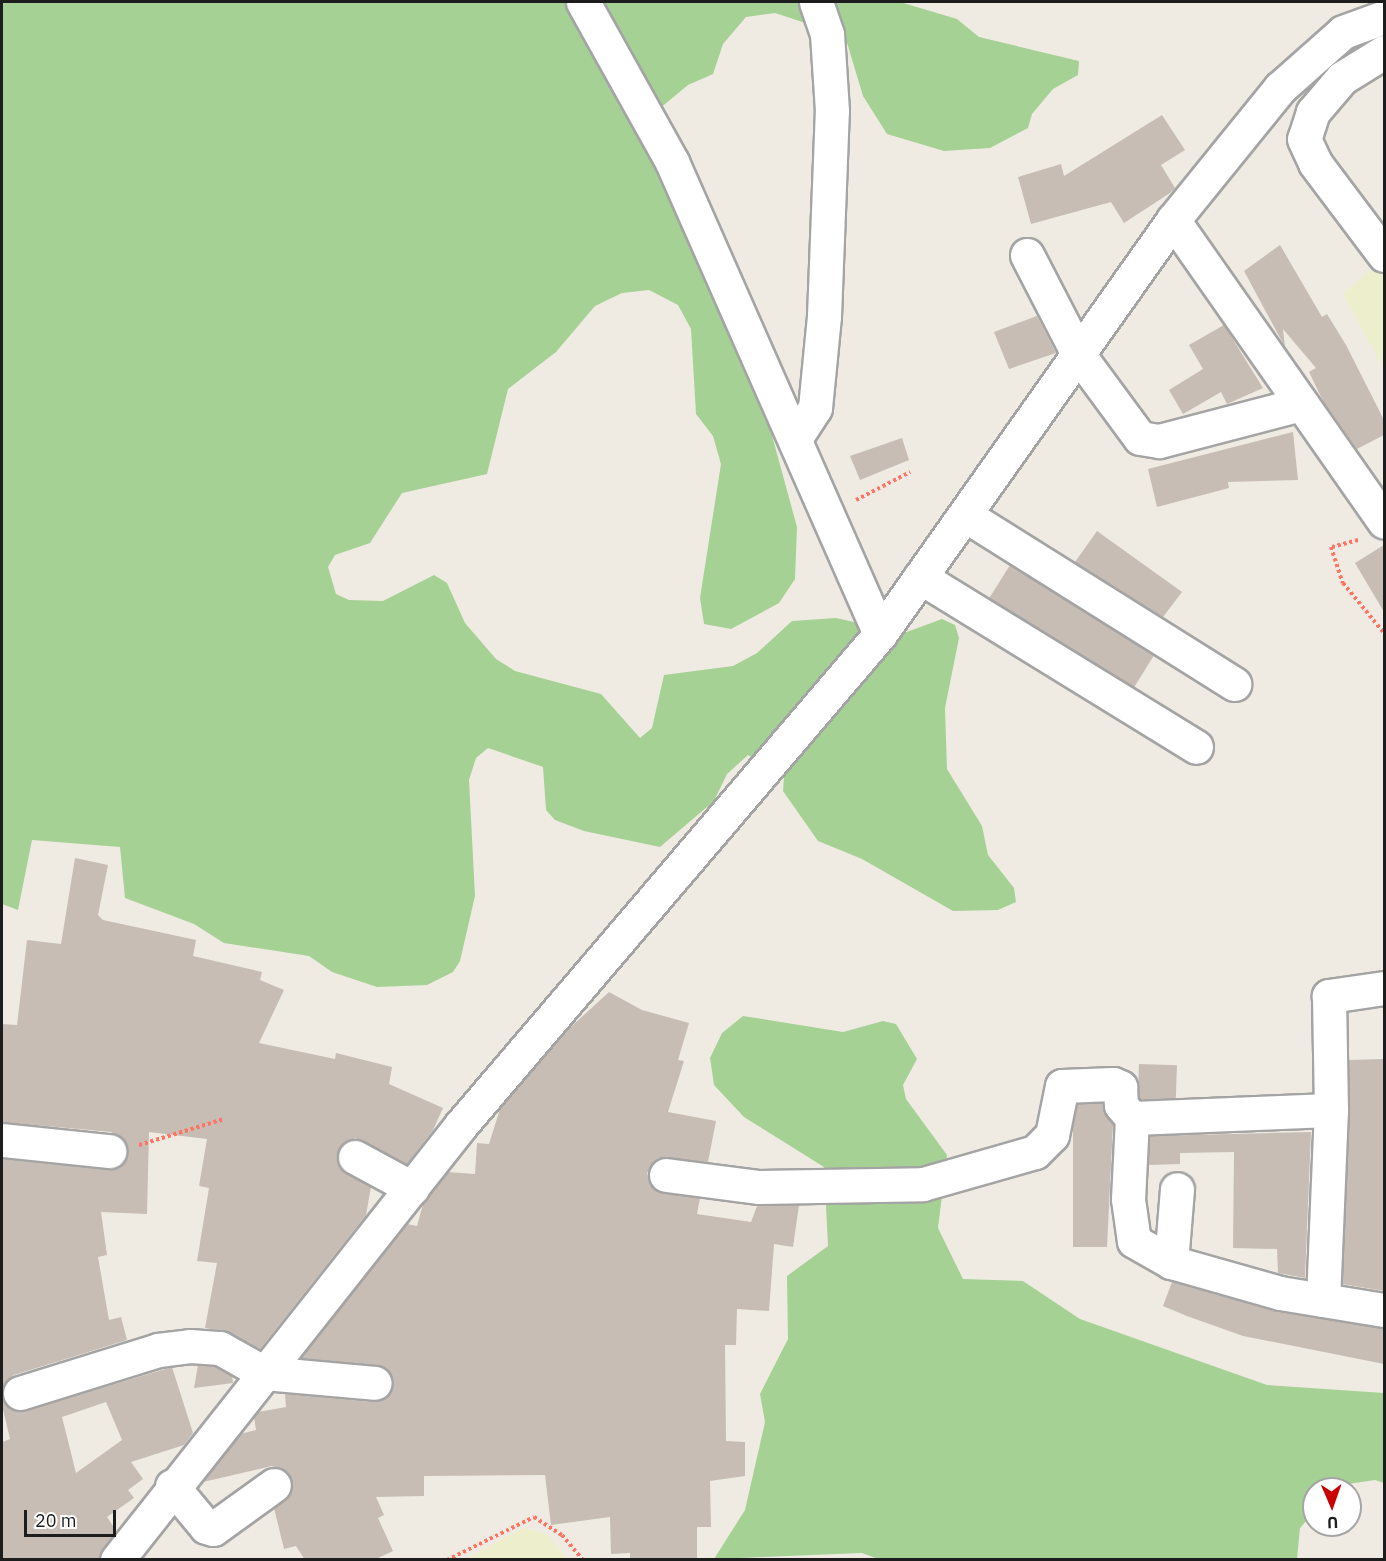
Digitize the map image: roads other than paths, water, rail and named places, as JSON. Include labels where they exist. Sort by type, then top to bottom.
[{"type":"street","points":[[584,2],[672,162],[796,437],[880,634]]},
{"type":"street","points":[[796,437],[815,408],[825,304],[832,111],[827,34],[816,2]]},
{"type":"street","points":[[117,1560],[172,1486],[412,1188],[880,634],[1173,220],[1305,63],[1343,32],[1384,17]]},
{"type":"street","points":[[1384,53],[1342,78],[1313,112],[1304,139],[1315,163],[1384,255]]},
{"type":"street","points":[[1173,220],[1384,521]]},
{"type":"street","points":[[1027,255],[1078,354],[1140,438],[1151,442],[1301,404]]},
{"type":"street","points":[[965,515],[1234,684]]},
{"type":"street","points":[[920,577],[1196,747]]},
{"type":"street","points":[[1323,1300],[1331,1110],[1329,996],[1384,988]]},
{"type":"street","points":[[666,1175],[759,1187],[923,1184],[1035,1152],[1052,1135],[1062,1086],[1113,1084],[1120,1088],[1122,1105],[1132,1118],[1129,1231],[1137,1244],[1171,1262],[1323,1300],[1384,1310]]},
{"type":"street","points":[[1132,1118],[1331,1110]]},
{"type":"street","points":[[2,1140],[109,1151]]},
{"type":"street","points":[[355,1158],[412,1188]]},
{"type":"street","points":[[1171,1262],[1177,1189]]},
{"type":"street","points":[[20,1392],[158,1350],[190,1346],[220,1348],[264,1373],[375,1383]]},
{"type":"street","points":[[172,1486],[206,1527],[213,1529],[274,1485]]}]
